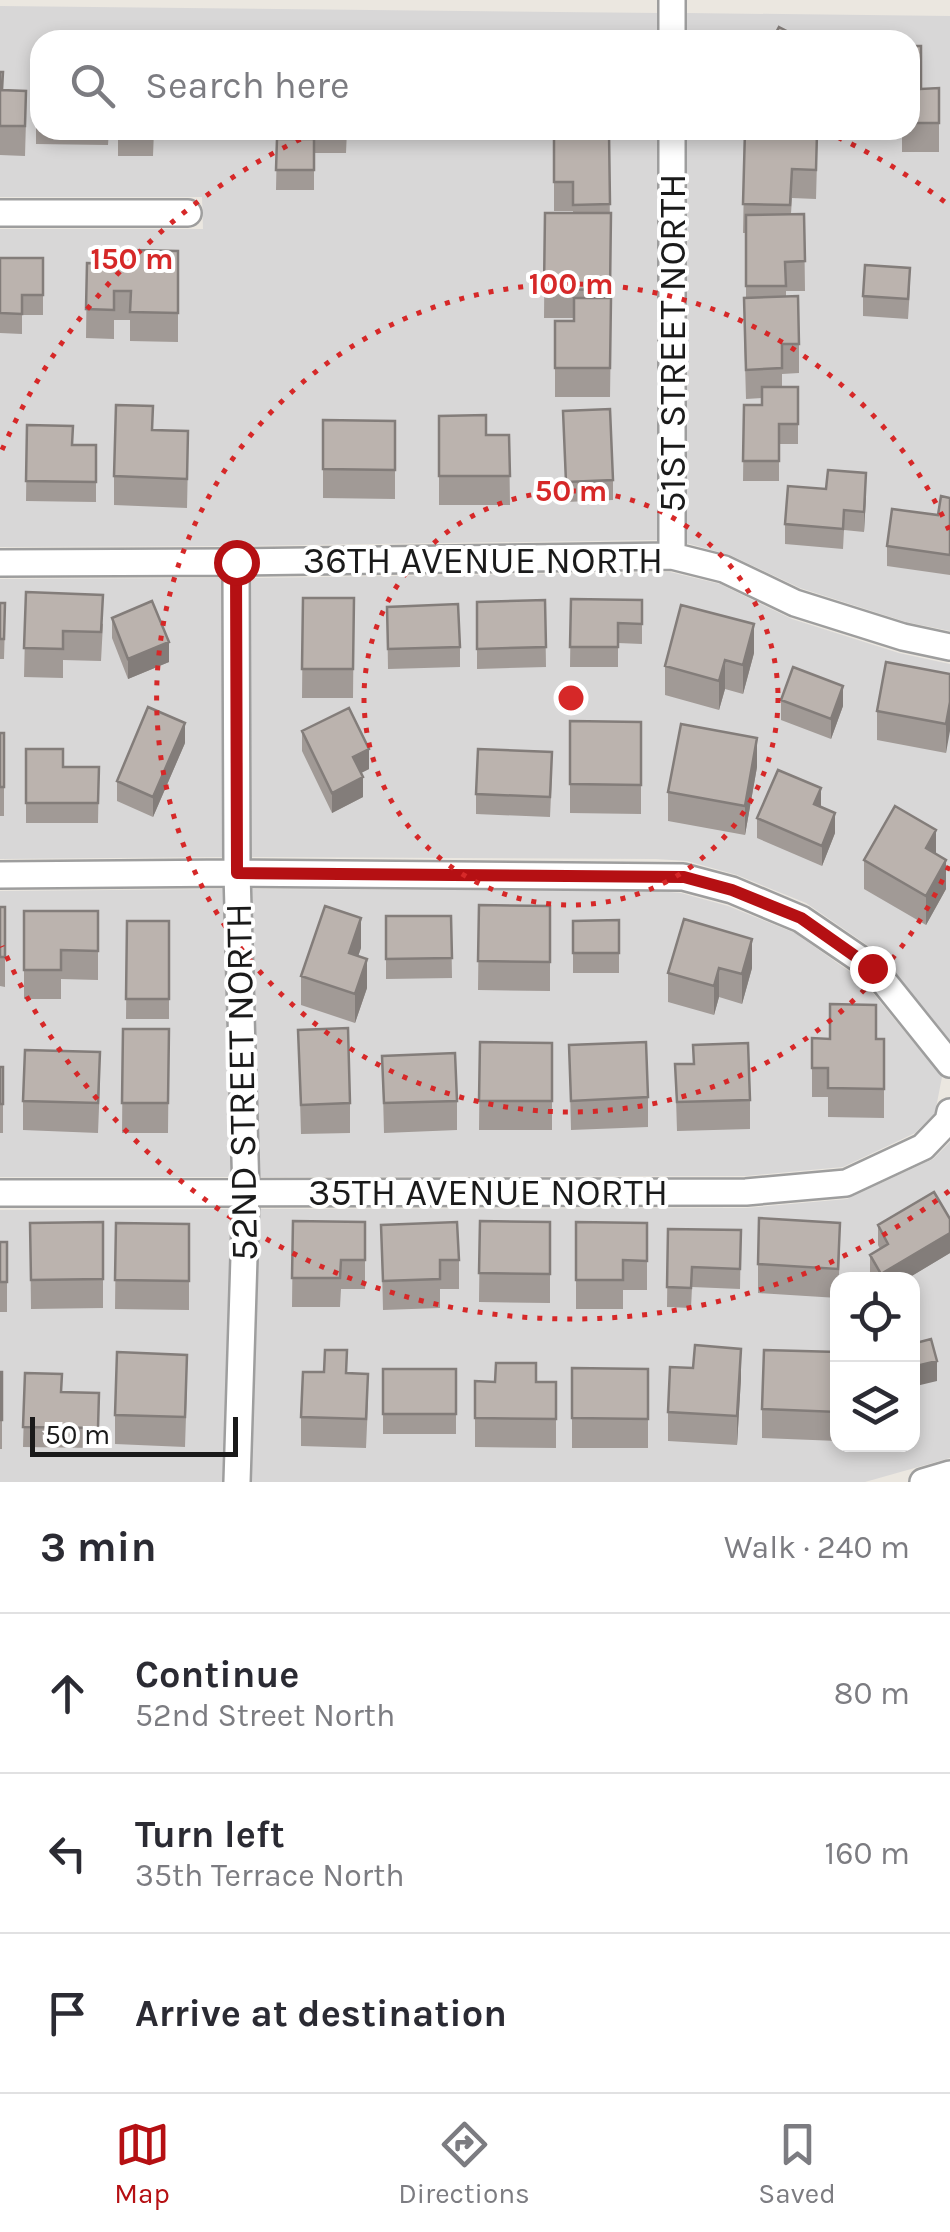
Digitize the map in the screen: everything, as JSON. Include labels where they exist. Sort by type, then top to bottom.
[{"type":"street","points":[[672,0],[672,30]]},
{"type":"street","name":"51ST STREET NORTH","points":[[672,140],[672,556]]},
{"type":"street","points":[[0,213],[188,214]]},
{"type":"street","name":"36TH AVENUE NORTH","points":[[0,563],[672,556],[724,569],[795,603],[950,648]]},
{"type":"street","name":"52ND STREET NORTH","points":[[236,562],[237,873],[246,1193],[237,1482]]},
{"type":"street","points":[[0,875],[684,877],[732,890],[801,918],[844,948],[872,968],[950,1064]]},
{"type":"street","name":"35TH AVENUE NORTH","points":[[0,1194],[746,1192],[846,1182],[923,1147],[948,1121],[950,1112]]},
{"type":"street","points":[[922,1482],[950,1474]]},
{"type":"shaded area","points":[[0,6],[658,13],[658,30],[30,30],[30,140],[658,140],[658,540],[0,547],[0,229],[203,229],[202,197],[0,197]]},
{"type":"shaded area","points":[[687,13],[950,16],[950,631],[906,622],[800,588],[730,555],[686,543],[687,140],[920,140],[920,30],[687,30]]},
{"type":"shaded area","points":[[670,572],[720,584],[792,619],[899,653],[950,664],[950,1040],[880,954],[806,903],[737,875],[687,861],[252,857],[250,578]]},
{"type":"shaded area","points":[[222,578],[223,857],[0,859],[0,579]]},
{"type":"shaded area","points":[[223,889],[232,1177],[0,1177],[0,891]]},
{"type":"shaded area","points":[[252,889],[656,891],[681,893],[728,906],[795,933],[863,981],[942,1077],[935,1113],[915,1133],[843,1167],[746,1176],[260,1177]]},
{"type":"shaded area","points":[[950,1142],[950,1458],[865,1482],[251,1482],[260,1209],[746,1208],[847,1199],[933,1159]]},
{"type":"shaded area","points":[[232,1209],[223,1482],[0,1482],[0,1210]]},
{"type":"building","points":[[920,46],[921,89],[939,88],[939,123],[920,123]]},
{"type":"building","points":[[0,72],[2,90],[26,91],[25,126],[0,126]]},
{"type":"building","points":[[277,140],[314,140],[314,170],[276,170]]},
{"type":"building","points":[[554,140],[609,140],[610,204],[573,205],[573,182],[554,182]]},
{"type":"building","points":[[745,140],[817,140],[816,170],[792,169],[790,205],[743,204]]},
{"type":"building","points":[[545,213],[611,213],[610,290],[544,289]]},
{"type":"building","points":[[804,214],[805,261],[785,262],[786,286],[746,286],[746,215]]},
{"type":"building","points":[[131,250],[178,251],[178,313],[130,312],[131,291],[114,291],[114,310],[86,309],[87,263],[131,264]]},
{"type":"building","points":[[0,258],[43,258],[43,295],[22,295],[22,314],[0,313]]},
{"type":"building","points":[[865,265],[910,268],[908,299],[863,296]]},
{"type":"building","points":[[798,296],[799,344],[782,344],[782,368],[746,370],[744,298]]},
{"type":"building","points":[[574,298],[611,298],[610,368],[555,368],[555,321],[574,321]]},
{"type":"building","points":[[762,387],[798,387],[798,424],[779,424],[779,461],[743,461],[744,405],[762,405]]},
{"type":"building","points":[[116,405],[153,406],[152,430],[188,431],[187,479],[114,476]]},
{"type":"building","points":[[610,409],[613,480],[566,482],[563,411]]},
{"type":"building","points":[[486,415],[486,435],[509,435],[510,476],[439,476],[439,416]]},
{"type":"building","points":[[323,420],[395,421],[395,470],[323,469]]},
{"type":"building","points":[[27,425],[73,426],[72,445],[96,445],[96,482],[26,481]]},
{"type":"building","points":[[828,470],[866,473],[864,512],[844,510],[843,529],[785,524],[788,486],[826,489]]},
{"type":"building","points":[[941,496],[950,498],[950,555],[887,546],[892,509],[938,515]]},
{"type":"building","points":[[26,592],[103,595],[101,632],[63,631],[63,649],[24,648]]},
{"type":"building","points":[[303,598],[354,598],[353,669],[302,669]]},
{"type":"building","points":[[571,599],[642,600],[642,624],[618,623],[618,647],[570,647]]},
{"type":"building","points":[[545,600],[546,647],[477,649],[477,602]]},
{"type":"building","points":[[152,601],[169,642],[128,659],[112,618]]},
{"type":"building","points":[[0,603],[5,603],[4,639],[0,639]]},
{"type":"building","points":[[458,604],[460,647],[388,649],[387,607]]},
{"type":"building","points":[[681,605],[754,624],[743,665],[725,660],[719,681],[665,666]]},
{"type":"building","points":[[886,662],[950,674],[946,724],[877,711]]},
{"type":"building","points":[[793,667],[843,686],[831,719],[781,700]]},
{"type":"building","points":[[148,707],[185,723],[153,797],[117,781]]},
{"type":"building","points":[[349,708],[369,749],[353,757],[363,777],[332,793],[302,731]]},
{"type":"building","points":[[570,721],[641,722],[641,785],[570,784]]},
{"type":"building","points":[[681,724],[757,738],[745,806],[668,792]]},
{"type":"building","points":[[0,733],[4,733],[4,787],[0,787]]},
{"type":"building","points":[[26,749],[63,749],[63,767],[99,767],[98,803],[26,803]]},
{"type":"building","points":[[478,749],[552,752],[550,797],[476,794]]},
{"type":"building","points":[[778,770],[821,788],[814,804],[835,813],[822,846],[757,818]]},
{"type":"building","points":[[895,806],[936,830],[926,848],[946,860],[926,896],[864,860]]},
{"type":"building","points":[[479,905],[550,906],[550,962],[478,961]]},
{"type":"building","points":[[325,906],[361,918],[349,953],[367,959],[355,994],[301,976]]},
{"type":"building","points":[[0,907],[5,907],[5,957],[0,957]]},
{"type":"building","points":[[24,911],[98,911],[98,951],[61,950],[61,970],[24,970]]},
{"type":"building","points":[[386,916],[451,916],[452,958],[386,959]]},
{"type":"building","points":[[684,919],[752,939],[742,974],[719,968],[714,986],[668,973]]},
{"type":"building","points":[[619,920],[619,953],[573,953],[573,921]]},
{"type":"building","points":[[127,921],[169,921],[169,999],[126,999]]},
{"type":"building","points":[[830,1004],[876,1005],[876,1039],[884,1039],[884,1089],[828,1088],[828,1068],[812,1068],[812,1038],[830,1039]]},
{"type":"building","points":[[348,1028],[350,1103],[301,1105],[298,1030]]},
{"type":"building","points":[[123,1029],[169,1029],[168,1103],[122,1103]]},
{"type":"building","points":[[480,1042],[552,1043],[552,1101],[479,1101]]},
{"type":"building","points":[[646,1042],[648,1097],[571,1101],[569,1045]]},
{"type":"building","points":[[748,1043],[750,1100],[677,1102],[675,1064],[694,1064],[693,1045]]},
{"type":"building","points":[[25,1050],[100,1052],[98,1103],[23,1101]]},
{"type":"building","points":[[455,1053],[457,1101],[384,1103],[382,1056]]},
{"type":"building","points":[[3,1067],[3,1104],[0,1104]]},
{"type":"building","points":[[934,1192],[950,1219],[950,1233],[880,1272],[870,1255],[888,1244],[878,1225]]},
{"type":"building","points":[[759,1218],[840,1223],[838,1269],[758,1264]]},
{"type":"building","points":[[293,1221],[365,1222],[365,1260],[341,1260],[340,1278],[292,1278]]},
{"type":"building","points":[[480,1221],[550,1222],[550,1274],[479,1273]]},
{"type":"building","points":[[103,1222],[103,1279],[31,1280],[30,1223]]},
{"type":"building","points":[[457,1222],[459,1260],[440,1260],[440,1279],[383,1281],[381,1225]]},
{"type":"building","points":[[576,1222],[647,1223],[647,1261],[623,1260],[623,1280],[576,1280]]},
{"type":"building","points":[[116,1223],[189,1224],[189,1281],[115,1280]]},
{"type":"building","points":[[668,1229],[741,1230],[740,1269],[692,1267],[691,1288],[667,1287]]},
{"type":"building","points":[[0,1242],[7,1242],[7,1282],[0,1282]]},
{"type":"building","points":[[931,1339],[937,1361],[920,1365],[920,1342]]},
{"type":"building","points":[[695,1345],[741,1349],[737,1416],[668,1412],[670,1367],[693,1368]]},
{"type":"building","points":[[325,1350],[347,1350],[346,1373],[368,1374],[366,1419],[301,1417],[303,1372],[324,1372]]},
{"type":"building","points":[[764,1350],[830,1352],[830,1412],[762,1409]]},
{"type":"building","points":[[117,1352],[187,1355],[185,1417],[115,1415]]},
{"type":"building","points":[[496,1363],[536,1363],[536,1382],[556,1382],[556,1419],[475,1418],[475,1381],[495,1382]]},
{"type":"building","points":[[572,1368],[648,1369],[648,1419],[572,1418]]},
{"type":"building","points":[[383,1369],[456,1369],[456,1414],[383,1414]]},
{"type":"building","points":[[2,1372],[2,1420],[0,1420]]},
{"type":"building","points":[[25,1373],[62,1374],[61,1392],[99,1393],[98,1428],[23,1427]]},
{"type":"route","points":[[236,562],[237,873],[684,877],[732,890],[801,918],[872,968]]}]
